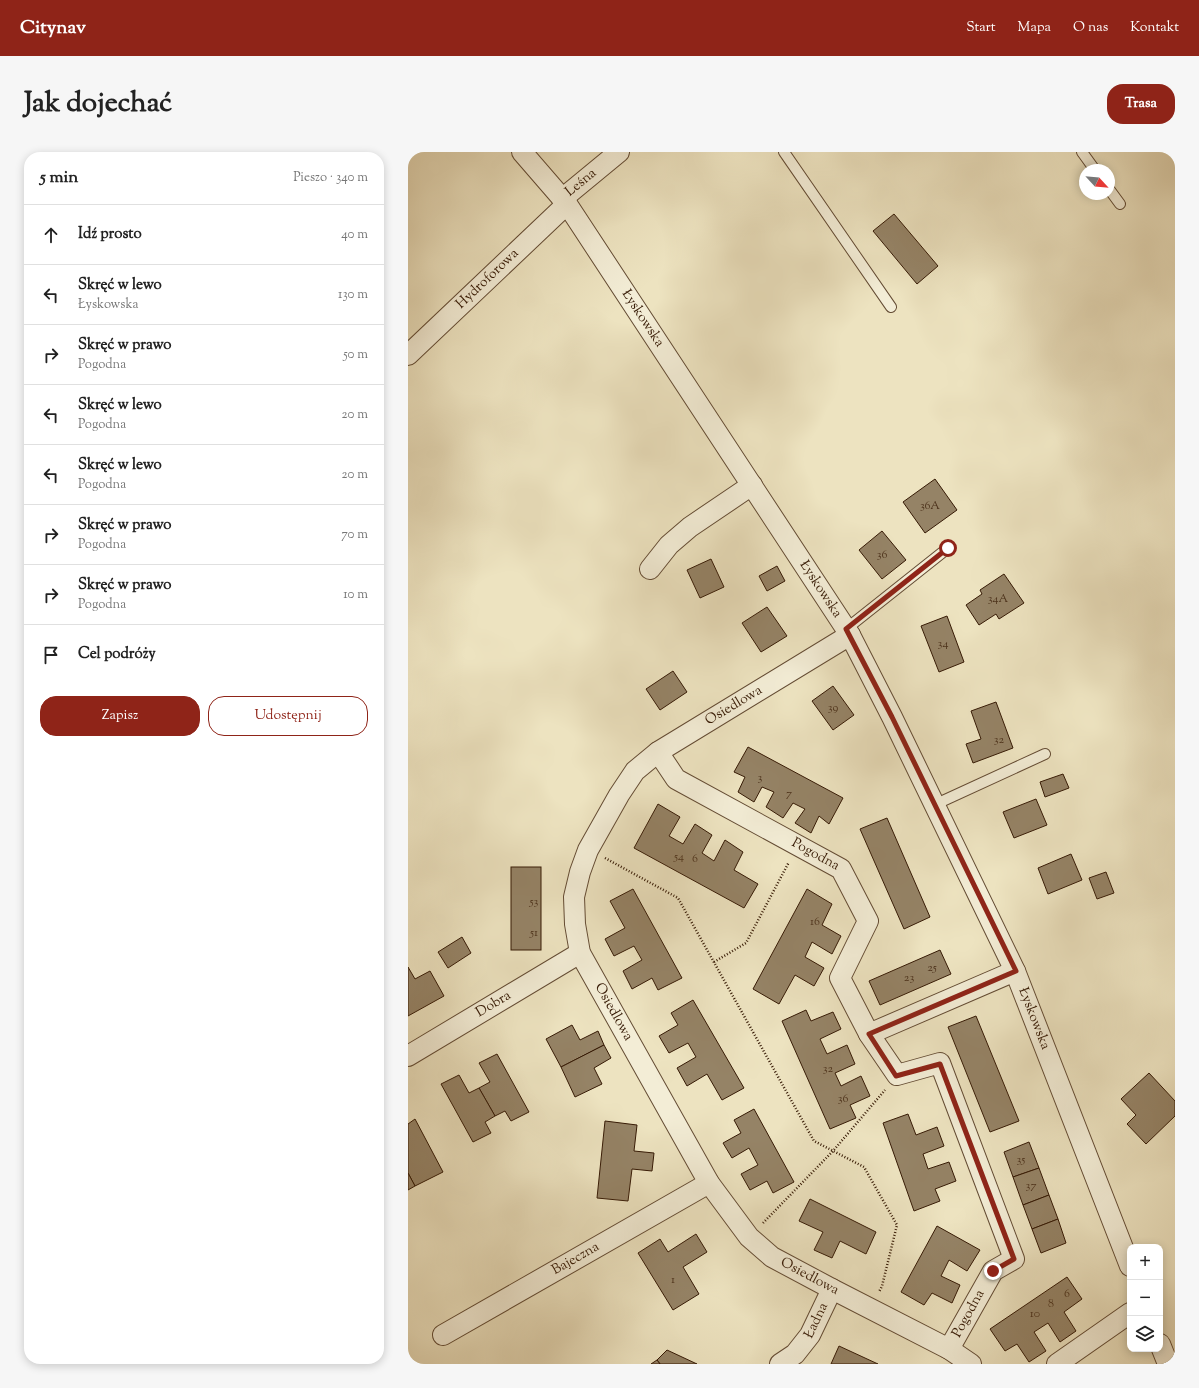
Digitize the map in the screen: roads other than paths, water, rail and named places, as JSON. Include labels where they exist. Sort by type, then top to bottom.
[{"type":"street","name":"Łyskowska","points":[[522,152],[565,201],[848,632],[1016,971],[1127,1258]]},
{"type":"street","name":"Leśna","points":[[565,201],[620,152]]},
{"type":"street","name":"Hydroforowa","points":[[408,355],[565,201]]},
{"type":"street","points":[[650,569],[669,545],[690,527],[752,485]]},
{"type":"street","name":"Osiedlowa","points":[[848,632],[658,752],[635,771],[619,795],[588,850],[580,872],[574,897],[575,924],[580,953],[709,1183],[749,1237],[772,1258],[949,1348],[971,1364]]},
{"type":"street","name":"Pogodna","points":[[658,752],[676,779],[842,869],[868,921],[840,978],[869,1034],[896,1076],[940,1064],[1014,1259],[993,1271],[949,1348]]},
{"type":"street","name":"Dobra","points":[[408,1056],[580,953]]},
{"type":"street","points":[[869,1034],[1016,971]]},
{"type":"street","name":"Bajeczna","points":[[443,1335],[709,1183]]},
{"type":"street","name":"Ładna","points":[[792,1361],[810,1335],[832,1289]]},
{"type":"street","points":[[1057,1364],[1127,1315]]},
{"type":"street","points":[[1163,1352],[1168,1364]]},
{"type":"lane","points":[[784,152],[891,307]]},
{"type":"lane","points":[[1082,152],[1091,164]]},
{"type":"lane","points":[[1115,197],[1120,204]]},
{"type":"lane","points":[[848,632],[948,548]]},
{"type":"lane","points":[[934,805],[1045,754]]}]
